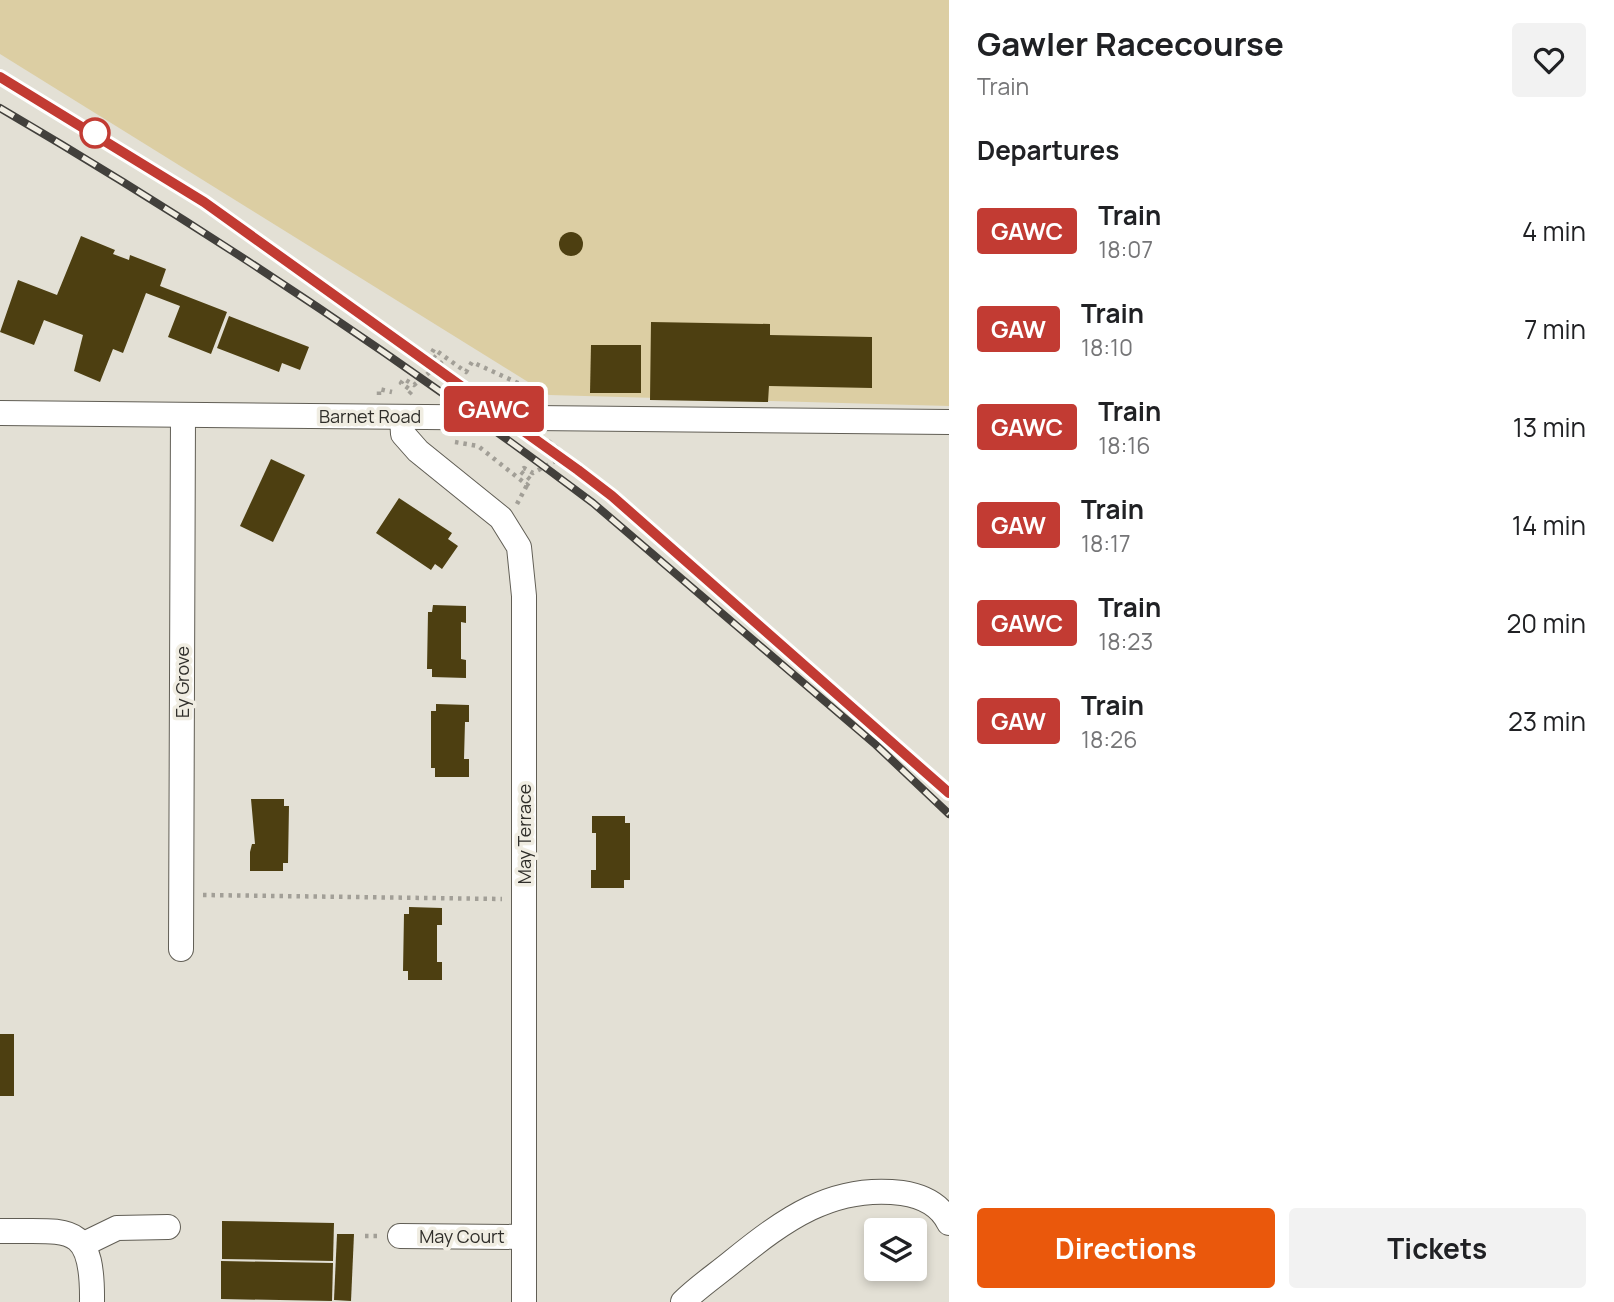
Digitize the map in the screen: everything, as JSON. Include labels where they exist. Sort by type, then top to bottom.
[{"type":"street","name":"Barnet Road","points":[[0,413],[949,422]]},
{"type":"street","name":"Ey Grove","points":[[181,949],[183,415]]},
{"type":"street","name":"May Terrace","points":[[390,417],[418,451],[501,518],[519,547],[524,596],[524,1302]]},
{"type":"street","points":[[683,1302],[782,1222],[841,1196],[892,1192],[919,1196],[943,1211],[949,1223]]},
{"type":"street","points":[[84,1244],[117,1228],[168,1227]]},
{"type":"street","points":[[0,1231],[69,1233],[84,1244],[90,1259],[92,1302]]},
{"type":"street","name":"May Court","points":[[400,1236],[524,1237]]},
{"type":"path","points":[[390,417],[379,389],[408,396],[412,391],[401,383],[404,379],[414,386],[441,363],[431,354],[434,349],[466,372],[472,362],[531,388],[519,418],[566,455],[533,473],[524,468],[520,471],[531,480],[519,502],[510,509]]},
{"type":"path","points":[[446,441],[478,446],[527,485]]},
{"type":"path","points":[[181,895],[524,899]]},
{"type":"shaded area","points":[[0,0],[949,0],[949,406],[549,395],[0,54]]},
{"type":"building","points":[[571,232],[580,235],[583,244],[580,253],[571,256],[562,253],[559,244],[562,235]]},
{"type":"building","points":[[81,236],[115,250],[113,254],[129,260],[130,255],[166,269],[160,286],[227,312],[211,354],[168,337],[180,306],[146,293],[123,353],[113,349],[100,382],[74,371],[83,335],[44,320],[34,345],[0,332],[18,280],[57,295]]},
{"type":"building","points":[[229,316],[309,347],[300,370],[282,363],[279,372],[217,348]]},
{"type":"building","points":[[651,322],[770,324],[770,335],[872,337],[872,388],[769,386],[768,402],[650,400]]},
{"type":"building","points":[[591,345],[641,345],[641,393],[590,393]]},
{"type":"building","points":[[271,459],[305,475],[273,542],[240,526]]},
{"type":"building","points":[[399,498],[452,533],[448,539],[458,546],[442,569],[435,564],[431,570],[376,533]]},
{"type":"building","points":[[433,605],[466,606],[466,623],[461,622],[461,659],[466,660],[466,678],[432,677],[432,669],[427,669],[428,612],[432,612]]},
{"type":"building","points":[[436,704],[469,705],[469,722],[465,722],[464,759],[469,759],[469,777],[435,777],[435,768],[431,768],[431,711],[436,711]]},
{"type":"building","points":[[251,799],[284,799],[284,806],[289,806],[288,863],[283,863],[283,871],[250,871],[250,852],[252,844],[255,844]]},
{"type":"building","points":[[592,816],[625,816],[625,823],[630,823],[630,880],[624,880],[624,888],[591,888],[591,870],[596,870],[596,833],[592,833]]},
{"type":"building","points":[[409,907],[442,908],[442,925],[437,925],[437,962],[442,962],[442,980],[408,980],[408,971],[403,971],[404,914],[409,914]]},
{"type":"building","points":[[0,1034],[14,1034],[14,1096],[0,1096]]},
{"type":"building","points":[[222,1221],[334,1223],[333,1261],[222,1259]]},
{"type":"building","points":[[337,1234],[354,1234],[351,1301],[334,1300]]},
{"type":"building","points":[[221,1261],[333,1263],[332,1301],[221,1299]]},
{"type":"railway","points":[[0,77],[203,202],[612,496],[949,793]]},
{"type":"railway","points":[[0,108],[152,200],[302,297],[449,398],[593,503],[876,745],[949,814]]},
{"type":"train","name":"GAWC","points":[[0,77],[204,202],[578,470],[612,496],[949,793]]}]
